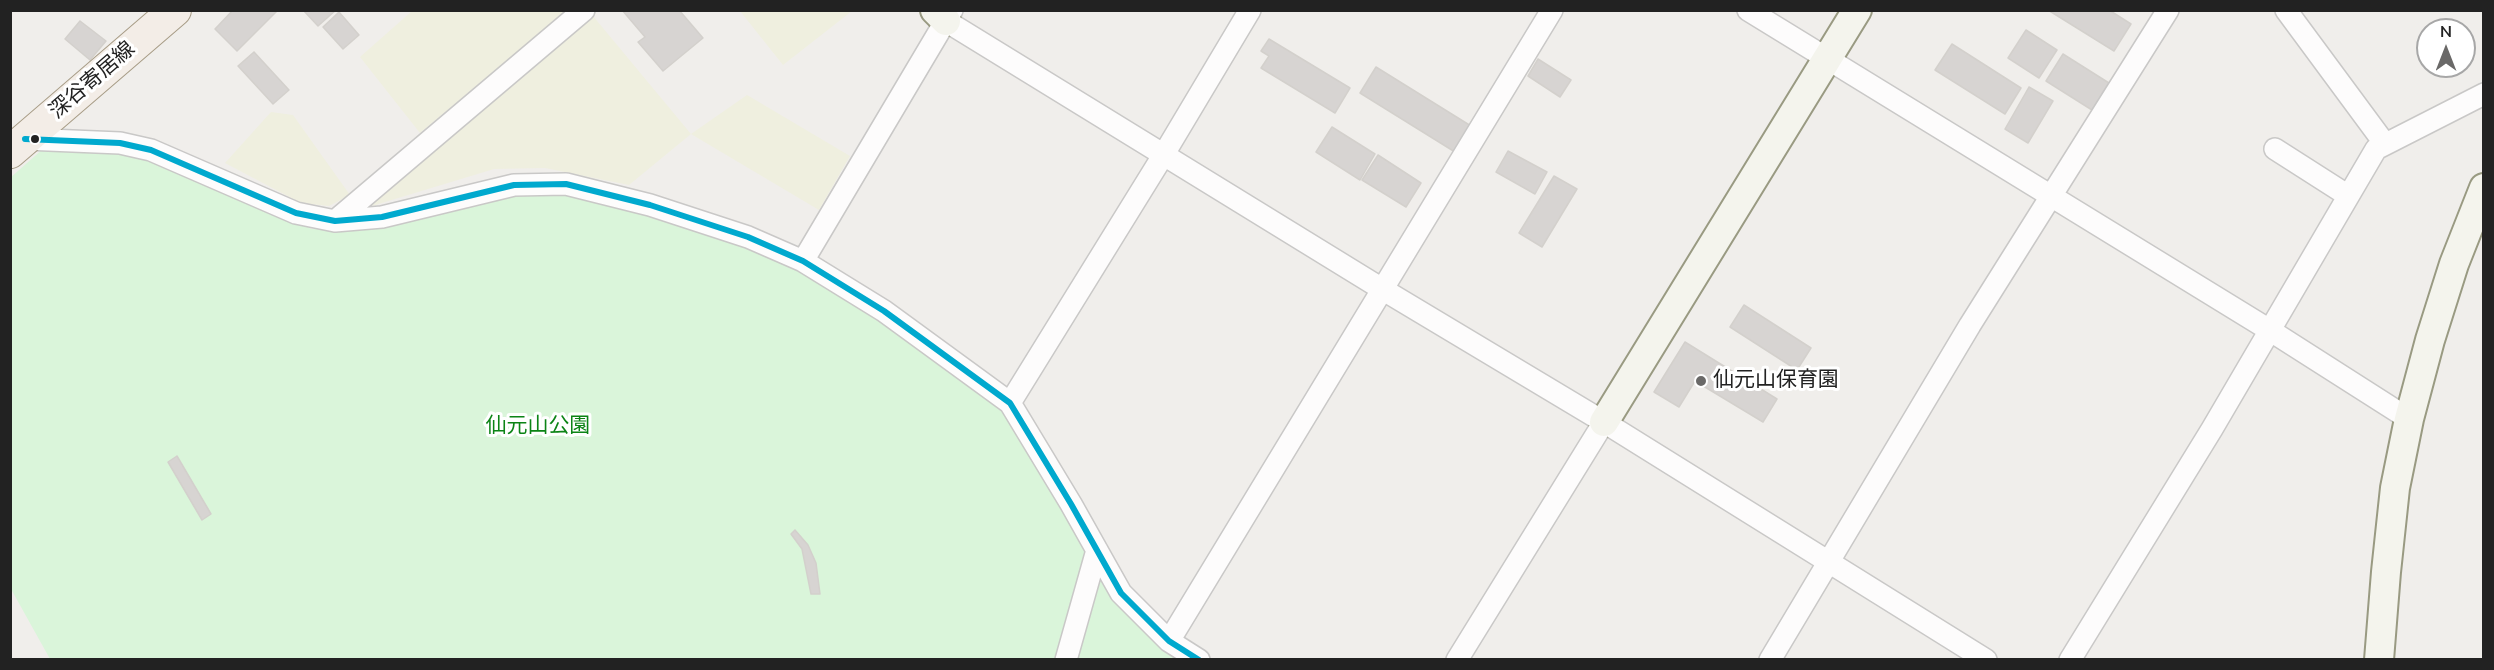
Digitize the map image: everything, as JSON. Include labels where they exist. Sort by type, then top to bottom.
[{"type":"main road","name":"深谷寄居線","points":[[18,146],[175,10]]},
{"type":"street","points":[[335,221],[584,10]]},
{"type":"street","points":[[1010,403],[1250,10]]},
{"type":"street","points":[[1169,641],[1552,10]]},
{"type":"street","points":[[1748,10],[1826,60],[2271,331],[2409,419]]},
{"type":"street","points":[[1457,660],[1857,10]]},
{"type":"street","points":[[1770,660],[2050,196],[2168,10]]},
{"type":"street","points":[[2286,10],[2385,144]]},
{"type":"street","points":[[803,261],[945,14],[1164,154],[1382,289],[1604,422],[1986,660]]},
{"type":"street","points":[[2070,660],[2271,331],[2376,149],[2484,94]]},
{"type":"street","points":[[18,146],[120,142],[150,150],[296,213],[335,221],[382,217],[514,185],[566,184],[650,205],[748,237],[803,261],[884,311],[1010,403],[1121,593],[1169,641],[1199,660]]},
{"type":"street","points":[[2275,149],[2348,195]]},
{"type":"street","points":[[2379,660],[2396,488],[2409,419],[2440,308],[2484,188]]},
{"type":"street","points":[[1066,660],[1097,550]]},
{"type":"green space","points":[[412,11],[566,11],[420,133],[360,57]]},
{"type":"green space","points":[[740,11],[852,11],[783,65]]},
{"type":"green space","points":[[593,16],[691,134],[629,185],[545,168],[494,169],[372,206],[368,201]]},
{"type":"green space","points":[[747,95],[850,156],[819,210],[691,134]]},
{"type":"green space","points":[[271,112],[293,115],[350,195],[329,206],[301,203],[225,163]]},
{"type":"green space","name":"仙元山公園","points":[[44,148],[149,155],[312,229],[337,229],[523,191],[564,194],[664,217],[801,266],[884,319],[1009,412],[1086,542],[1185,659],[50,659],[11,589],[10,178]]},
{"type":"building","points":[[233,10],[278,10],[237,51],[215,29]]},
{"type":"building","points":[[303,10],[336,10],[318,26]]},
{"type":"building","points":[[622,10],[679,10],[703,38],[663,71],[638,42],[645,37]]},
{"type":"building","points":[[2048,10],[2109,10],[2131,24],[2114,51]]},
{"type":"building","points":[[339,12],[359,35],[343,49],[323,27]]},
{"type":"building","points":[[80,21],[106,41],[90,60],[65,39]]},
{"type":"building","points":[[2026,30],[2057,50],[2039,78],[2008,58]]},
{"type":"building","points":[[1269,39],[1350,88],[1335,113],[1261,68],[1269,56],[1261,51]]},
{"type":"building","points":[[1952,44],[2021,88],[2005,114],[1935,70]]},
{"type":"building","points":[[254,52],[289,90],[273,104],[238,66]]},
{"type":"building","points":[[2063,54],[2109,83],[2092,110],[2046,81]]},
{"type":"building","points":[[1538,59],[1571,80],[1560,97],[1528,76]]},
{"type":"building","points":[[1376,67],[1471,126],[1455,152],[1360,93]]},
{"type":"building","points":[[2029,87],[2053,101],[2028,143],[2005,129]]},
{"type":"building","points":[[1332,127],[1375,154],[1360,180],[1316,152]]},
{"type":"building","points":[[1508,151],[1547,172],[1535,194],[1496,172]]},
{"type":"building","points":[[1378,155],[1421,183],[1406,207],[1362,180]]},
{"type":"building","points":[[1554,176],[1577,189],[1542,247],[1519,233]]},
{"type":"building","points":[[1744,305],[1811,348],[1797,370],[1730,327]]},
{"type":"building","points":[[1685,342],[1777,399],[1763,422],[1695,381],[1679,407],[1654,392]]},
{"type":"building","points":[[177,456],[211,514],[202,520],[168,462]]},
{"type":"building","points":[[795,530],[808,545],[816,563],[820,594],[811,594],[802,549],[791,534]]},
{"type":"transit line","points":[[25,139],[120,143],[151,150],[296,213],[335,221],[382,217],[514,185],[566,184],[650,205],[748,237],[803,261],[884,311],[1010,403],[1121,593],[1169,641],[1199,660]]},
{"type":"place","name":"仙元山保育園","points":[[1701,381]]}]
